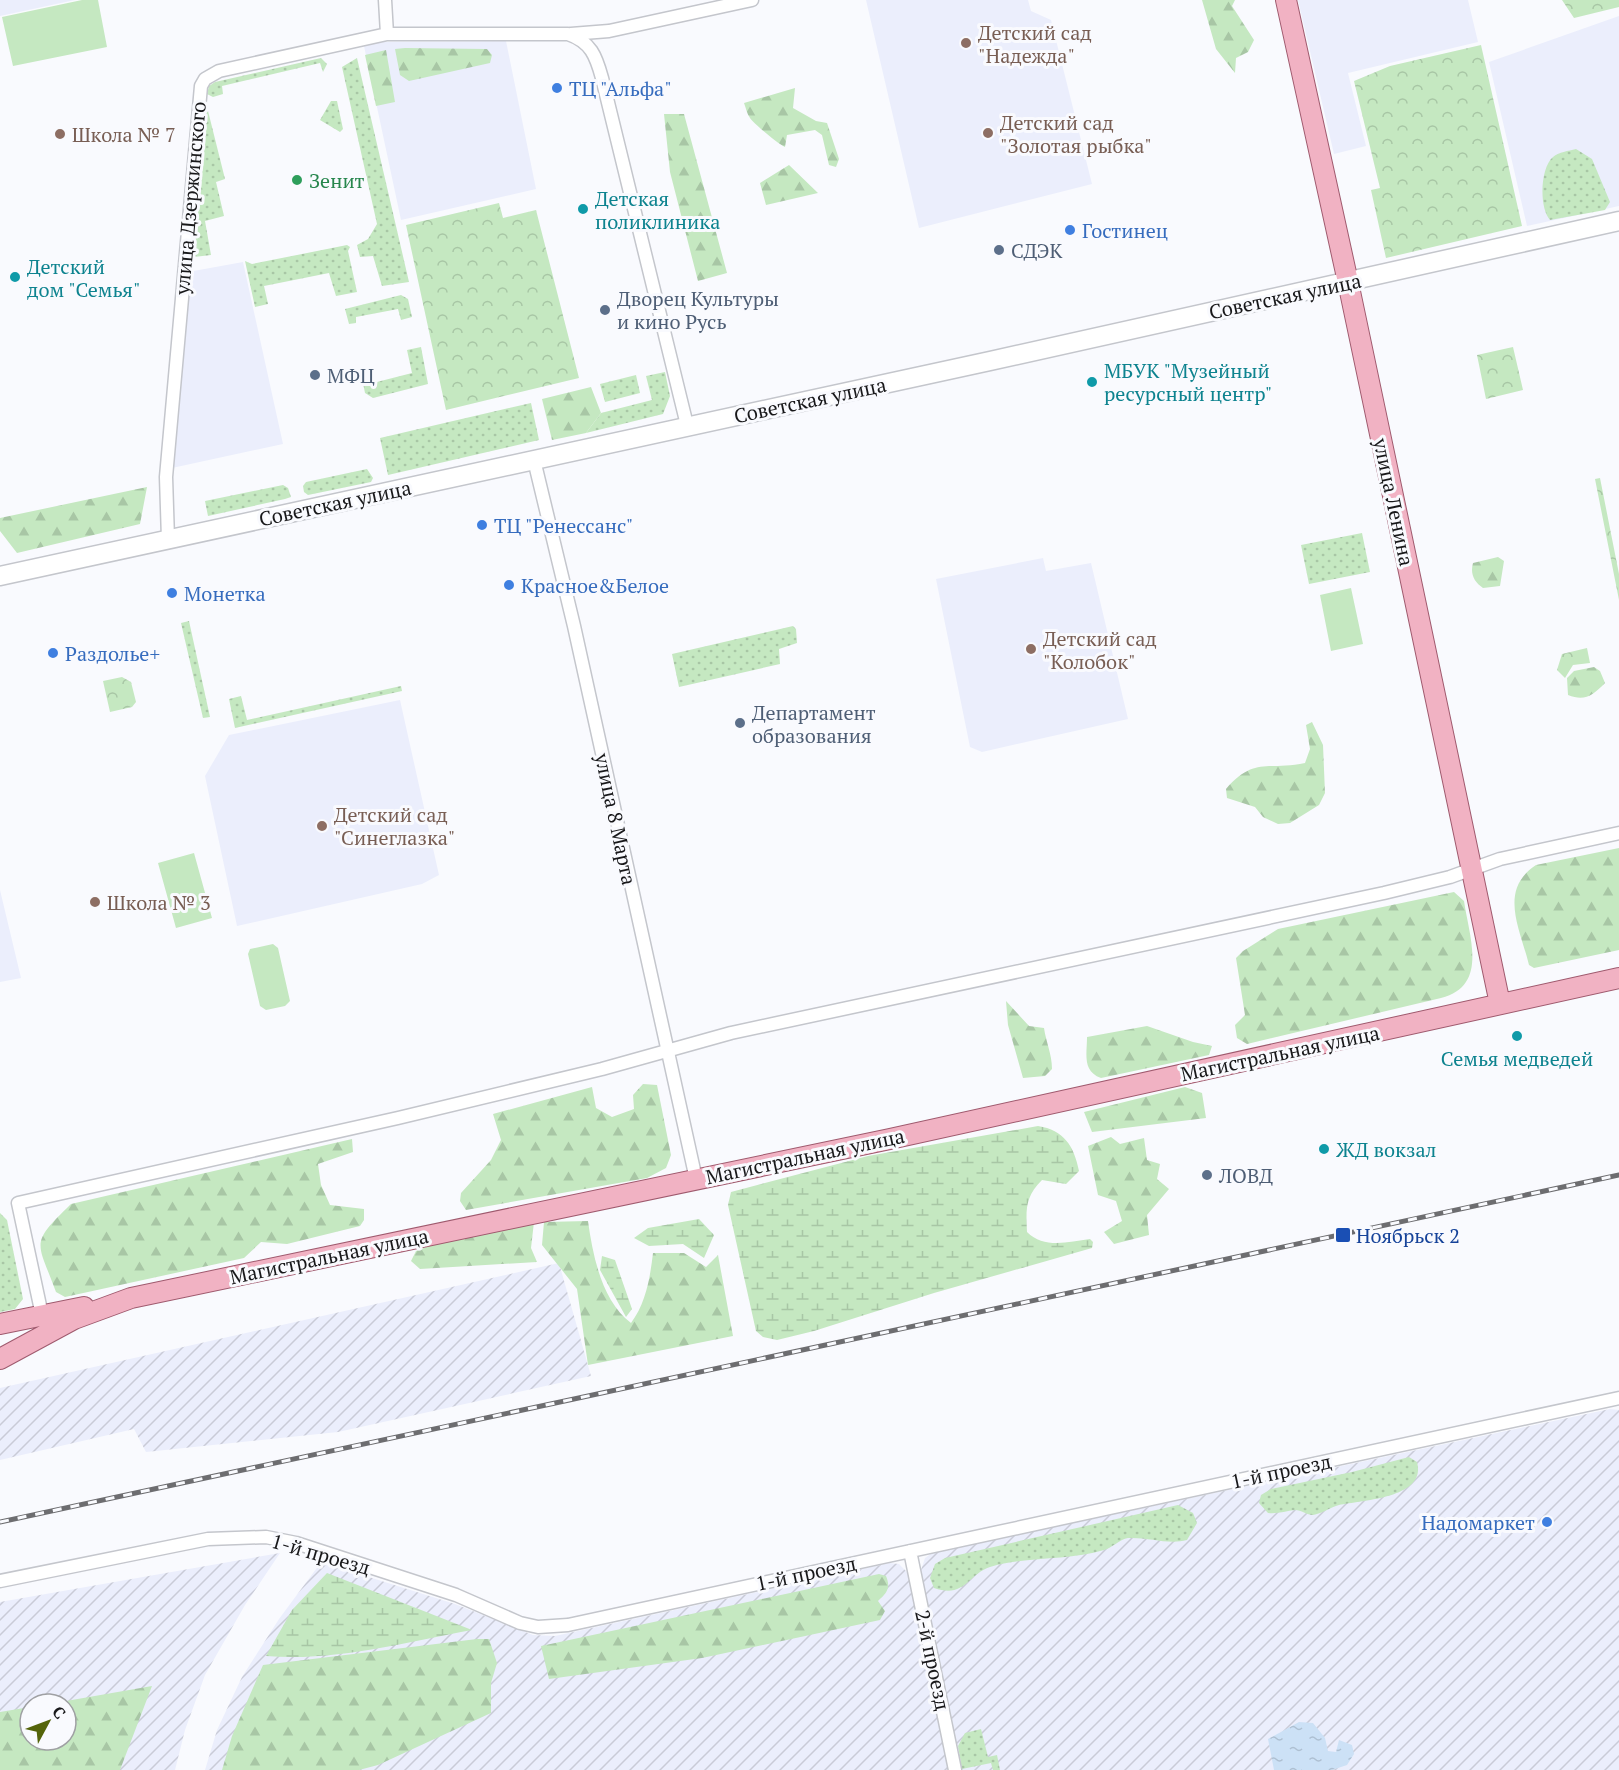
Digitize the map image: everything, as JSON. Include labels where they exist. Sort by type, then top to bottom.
[{"type":"main road","name":"улица Ленина","points":[[1286,0],[1348,282],[1500,1004]]},
{"type":"main road","name":"Советская улица","points":[[0,576],[1348,282],[1619,220]]},
{"type":"main road","name":"Магистральная улица","points":[[0,1359],[75,1319],[131,1298],[696,1179],[1619,978]]},
{"type":"main road","points":[[0,1324],[131,1298]]},
{"type":"street","points":[[385,0],[387,33]]},
{"type":"street","name":"улица Дзержинского","points":[[168,539],[166,477],[201,86],[205,79],[219,71],[387,33],[568,34],[609,31],[752,0]]},
{"type":"street","points":[[568,34],[581,38],[591,47],[597,60],[687,425]]},
{"type":"street","name":"улица 8 Марта","points":[[534,459],[574,626],[696,1179]]},
{"type":"street","points":[[42,1315],[18,1203],[398,1118],[668,1051],[730,1033],[1384,893],[1450,877],[1500,859],[1619,834]]},
{"type":"street","name":"1-й проезд","points":[[0,1581],[208,1539],[266,1537],[296,1543],[456,1595],[520,1623],[552,1627],[1619,1398]]},
{"type":"street","name":"2-й проезд","points":[[910,1551],[956,1770]]},
{"type":"shaded area","points":[[0,0],[75,0],[0,16]]},
{"type":"shaded area","points":[[866,0],[1028,0],[1031,11],[1051,20],[1092,184],[919,228]]},
{"type":"shaded area","points":[[1298,0],[1468,0],[1478,42],[1348,73],[1366,146],[1334,154]]},
{"type":"shaded area","points":[[1619,16],[1619,206],[1527,226],[1489,62]]},
{"type":"shaded area","points":[[506,41],[536,189],[401,220],[364,46],[383,42]]},
{"type":"shaded area","points":[[243,262],[283,444],[172,468],[188,272]]},
{"type":"shaded area","name":"Детский сад \"Колобок\"","points":[[1043,558],[1046,571],[1091,563],[1128,719],[982,752],[970,747],[936,579]]},
{"type":"shaded area","name":"Детский сад \"Синеглазка\"","points":[[400,700],[439,875],[422,884],[237,926],[205,776],[229,735]]},
{"type":"shaded area","points":[[0,890],[21,978],[0,982]]},
{"type":"shaded area","points":[[559,1263],[591,1376],[338,1432],[146,1452],[134,1429],[0,1460],[0,1388]]},
{"type":"shaded area","points":[[1610,1409],[1619,1410],[1619,1770],[960,1770],[920,1573],[925,1558],[932,1553]]},
{"type":"shaded area","points":[[280,1553],[245,1605],[205,1675],[185,1730],[175,1770],[0,1770],[0,1602]]},
{"type":"shaded area","points":[[324,1563],[455,1604],[533,1635],[555,1636],[890,1563],[899,1564],[910,1575],[951,1770],[205,1770],[217,1730],[242,1677],[279,1619],[319,1565]]},
{"type":"green space","points":[[82,0],[98,0],[107,47],[13,66],[2,17]]},
{"type":"green space","points":[[1202,0],[1235,0],[1232,6],[1254,40],[1248,52],[1236,58],[1235,73],[1216,49]]},
{"type":"green space","points":[[1562,0],[1619,0],[1619,7],[1574,18]]},
{"type":"green space","points":[[1481,45],[1522,226],[1386,258],[1371,190],[1380,188],[1354,81],[1390,66]]},
{"type":"green space","points":[[395,49],[487,49],[492,55],[490,63],[409,81],[400,75]]},
{"type":"green space","points":[[386,50],[395,102],[376,106],[365,55]]},
{"type":"green space","points":[[321,58],[327,64],[323,72],[320,63],[222,86],[223,94],[213,97],[207,94],[209,86],[215,82]]},
{"type":"green space","points":[[357,58],[409,282],[382,286],[373,256],[360,257],[357,245],[368,239],[377,224],[342,67]]},
{"type":"green space","points":[[795,88],[793,108],[816,121],[827,123],[839,159],[836,167],[829,165],[822,135],[815,130],[787,135],[785,147],[749,116],[744,103]]},
{"type":"green space","points":[[331,101],[337,101],[343,129],[340,132],[320,120]]},
{"type":"green space","points":[[208,111],[225,179],[216,182],[224,216],[205,221],[211,255],[194,257],[205,115]]},
{"type":"green space","points":[[664,114],[684,114],[727,273],[698,281],[670,172]]},
{"type":"green space","points":[[1576,149],[1592,159],[1610,202],[1605,210],[1550,220],[1544,207],[1542,188],[1546,170],[1555,155]]},
{"type":"green space","points":[[789,165],[818,193],[766,205],[760,183]]},
{"type":"green space","points":[[499,203],[503,218],[536,210],[579,378],[446,410],[406,225]]},
{"type":"green space","points":[[347,245],[350,247],[348,251],[357,292],[336,296],[329,273],[264,286],[268,304],[255,307],[245,261],[252,264]]},
{"type":"green space","points":[[401,295],[408,299],[412,317],[401,320],[398,309],[356,317],[356,323],[349,324],[345,309]]},
{"type":"green space","points":[[421,347],[428,384],[373,398],[365,393],[362,378],[371,376],[373,383],[412,373],[407,350]]},
{"type":"green space","points":[[1513,347],[1523,390],[1486,399],[1477,355]]},
{"type":"green space","points":[[665,372],[670,396],[663,414],[586,433],[601,413],[652,400],[646,376]]},
{"type":"green space","points":[[636,375],[640,393],[605,402],[600,384]]},
{"type":"green space","points":[[591,387],[601,413],[586,433],[552,440],[542,399]]},
{"type":"green space","points":[[531,403],[539,440],[388,475],[380,438]]},
{"type":"green space","points":[[367,469],[373,478],[371,482],[308,495],[304,492],[303,486],[306,482]]},
{"type":"green space","points":[[1600,478],[1619,574],[1619,600],[1595,479]]},
{"type":"green space","points":[[283,485],[288,488],[291,497],[208,516],[205,501]]},
{"type":"green space","points":[[147,487],[140,524],[17,553],[0,531],[0,518]]},
{"type":"green space","points":[[1362,533],[1370,572],[1309,584],[1301,545]]},
{"type":"green space","points":[[1498,557],[1504,561],[1500,586],[1483,588],[1474,577],[1473,563]]},
{"type":"green space","points":[[1351,588],[1363,644],[1331,651],[1320,595]]},
{"type":"green space","points":[[189,621],[210,717],[203,718],[181,623]]},
{"type":"green space","points":[[793,626],[796,629],[797,643],[779,649],[780,664],[679,687],[672,654]]},
{"type":"green space","points":[[1587,648],[1590,663],[1573,665],[1565,678],[1557,670],[1562,654]]},
{"type":"green space","points":[[1594,667],[1600,671],[1605,683],[1588,696],[1579,698],[1568,695],[1567,678],[1574,671]]},
{"type":"green space","points":[[122,677],[131,682],[136,702],[132,707],[110,712],[103,681]]},
{"type":"green space","points":[[401,686],[402,691],[235,728],[229,699],[241,696],[247,720]]},
{"type":"green space","points":[[1312,722],[1323,745],[1325,793],[1319,805],[1290,823],[1278,824],[1263,817],[1255,807],[1227,798],[1226,789],[1245,772],[1254,768],[1305,763],[1310,749],[1306,725]]},
{"type":"green space","points":[[1619,848],[1619,950],[1534,968],[1529,965],[1515,911],[1518,886],[1524,875],[1536,865]]},
{"type":"green space","points":[[194,853],[212,918],[176,928],[158,863]]},
{"type":"green space","points":[[1454,892],[1464,901],[1472,944],[1471,971],[1466,983],[1456,992],[1441,998],[1247,1044],[1237,1038],[1235,1025],[1245,1015],[1236,958],[1243,951],[1278,929]]},
{"type":"green space","points":[[273,944],[278,948],[290,1001],[285,1006],[266,1010],[260,1006],[248,954],[250,949]]},
{"type":"green space","points":[[1006,1001],[1029,1026],[1044,1028],[1052,1069],[1045,1076],[1023,1078],[1008,1025]]},
{"type":"green space","points":[[1147,1026],[1212,1046],[1209,1055],[1101,1078],[1091,1071],[1086,1056],[1087,1037]]},
{"type":"green space","points":[[643,1084],[657,1085],[671,1155],[666,1168],[647,1178],[466,1210],[460,1201],[461,1193],[491,1160],[501,1140],[493,1114],[592,1087],[596,1108],[612,1117],[634,1109],[633,1095]]},
{"type":"green space","points":[[1185,1087],[1202,1093],[1206,1118],[1092,1132],[1084,1112]]},
{"type":"green space","points":[[1038,1126],[1061,1135],[1071,1147],[1079,1171],[1066,1184],[1042,1180],[1036,1186],[1028,1204],[1027,1232],[1041,1241],[1057,1243],[1090,1239],[1093,1242],[1092,1248],[934,1293],[814,1331],[777,1340],[763,1337],[756,1331],[728,1205],[731,1192],[868,1156]]},
{"type":"green space","points":[[1111,1137],[1120,1144],[1144,1138],[1147,1160],[1160,1164],[1157,1179],[1169,1189],[1147,1215],[1149,1235],[1114,1244],[1104,1232],[1122,1221],[1116,1201],[1098,1195],[1088,1146]]},
{"type":"green space","points":[[352,1139],[353,1152],[318,1164],[321,1185],[330,1205],[364,1209],[364,1220],[360,1226],[287,1244],[261,1242],[244,1258],[65,1297],[56,1292],[44,1262],[41,1244],[48,1228],[71,1204]]},
{"type":"green space","points":[[0,1213],[7,1220],[23,1299],[15,1309],[0,1312]]},
{"type":"green space","points":[[699,1219],[714,1235],[704,1258],[683,1244],[649,1246],[634,1238],[648,1228]]},
{"type":"green space","points":[[588,1221],[600,1277],[613,1303],[631,1323],[644,1299],[653,1253],[684,1253],[706,1267],[718,1255],[733,1336],[588,1365],[577,1289],[542,1245],[544,1222]]},
{"type":"green space","points":[[534,1222],[531,1248],[537,1262],[420,1269],[411,1261],[416,1251],[442,1241]]},
{"type":"green space","points":[[602,1256],[615,1260],[632,1309],[626,1317],[600,1270]]},
{"type":"green space","points":[[1409,1457],[1417,1462],[1418,1474],[1403,1490],[1391,1495],[1339,1505],[1313,1515],[1295,1510],[1268,1513],[1259,1503],[1261,1495],[1271,1489]]},
{"type":"green space","points":[[1178,1505],[1193,1513],[1197,1523],[1187,1540],[1173,1542],[1128,1538],[1107,1549],[1076,1556],[1018,1561],[983,1570],[960,1588],[953,1590],[944,1591],[934,1588],[930,1578],[935,1564],[945,1558]]},
{"type":"green space","points":[[327,1573],[472,1630],[344,1654],[266,1656],[292,1610]]},
{"type":"green space","points":[[879,1574],[886,1576],[888,1584],[886,1593],[878,1601],[885,1611],[880,1620],[702,1658],[549,1679],[541,1646]]},
{"type":"green space","points":[[489,1639],[497,1663],[491,1683],[491,1713],[378,1765],[359,1770],[222,1770],[232,1736],[263,1665]]},
{"type":"green space","points":[[152,1686],[120,1770],[0,1770],[0,1712],[18,1709],[18,1752],[78,1752],[78,1699]]},
{"type":"green space","points":[[981,1729],[988,1757],[997,1755],[1000,1770],[993,1770],[991,1763],[962,1769],[958,1746],[965,1733]]},
{"type":"water","points":[[1299,1722],[1313,1723],[1325,1738],[1328,1751],[1336,1752],[1339,1740],[1352,1745],[1354,1754],[1347,1765],[1332,1770],[1274,1770],[1268,1739]]},
{"type":"railway","points":[[0,1522],[1619,1175]]},
{"type":"place","name":"Детский сад \"Надежда\"","points":[[966,43]]},
{"type":"place","name":"ТЦ \"Альфа\"","points":[[557,88]]},
{"type":"place","name":"Детский сад \"Золотая рыбка\"","points":[[988,133]]},
{"type":"place","name":"Школа № 7","points":[[60,134]]},
{"type":"place","name":"Зенит","points":[[297,180]]},
{"type":"place","name":"Детская поликлиника","points":[[583,209]]},
{"type":"place","name":"Гостинец","points":[[1070,230]]},
{"type":"place","name":"СДЭК","points":[[999,250]]},
{"type":"place","name":"Детский дом \"Семья\"","points":[[15,277]]},
{"type":"place","name":"Дворец Культуры и кино Русь","points":[[605,310]]},
{"type":"place","name":"МФЦ","points":[[315,375]]},
{"type":"place","name":"МБУК \"Музейный ресурсный центр\"","points":[[1092,382]]},
{"type":"place","name":"ТЦ \"Ренессанс\"","points":[[482,525]]},
{"type":"place","name":"Красное&Белое","points":[[509,585]]},
{"type":"place","name":"Монетка","points":[[172,593]]},
{"type":"place","name":"Детский сад \"Колобок\"","points":[[1031,649]]},
{"type":"place","name":"Раздолье+","points":[[53,653]]},
{"type":"place","name":"Департамент образования","points":[[740,723]]},
{"type":"place","name":"Детский сад \"Синеглазка\"","points":[[322,826]]},
{"type":"place","name":"Школа № 3","points":[[95,902]]},
{"type":"place","name":"Семья медведей","points":[[1517,1036]]},
{"type":"place","name":"ЖД вокзал","points":[[1324,1149]]},
{"type":"place","name":"ЛОВД","points":[[1207,1175]]},
{"type":"place","name":"Ноябрьск 2","points":[[1343,1235]]},
{"type":"place","name":"Надомаркет","points":[[1547,1522]]}]
